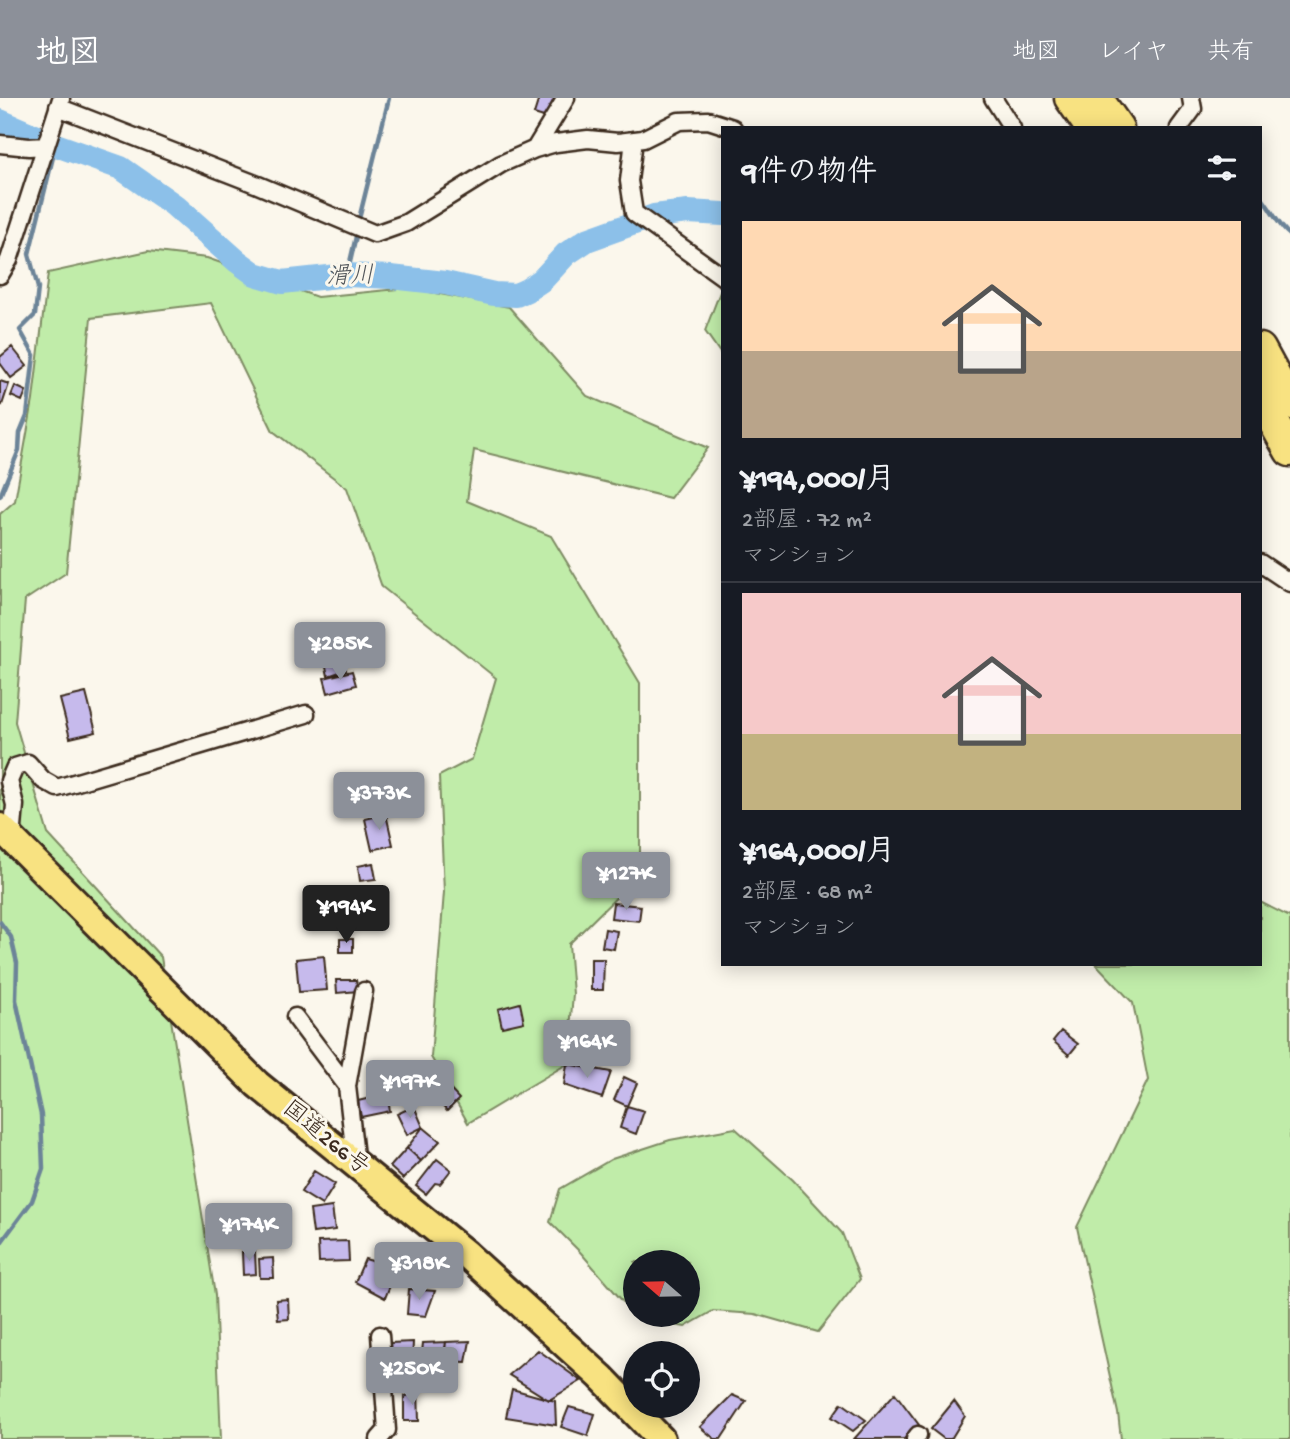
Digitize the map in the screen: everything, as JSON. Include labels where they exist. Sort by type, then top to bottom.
[{"type":"highway","points":[[1070,98],[1103,117]]},
{"type":"highway","points":[[1262,353],[1290,404]]},
{"type":"highway","points":[[1262,401],[1290,451]]},
{"type":"highway","name":"国道266号","points":[[6,833],[257,1084],[466,1254],[601,1377],[661,1439]]},
{"type":"street","points":[[535,149],[566,98]]},
{"type":"street","points":[[993,98],[1011,126]]},
{"type":"street","points":[[1181,126],[1193,109],[1191,98]]},
{"type":"street","points":[[0,275],[9,260],[60,103],[375,234],[406,223],[501,164],[535,149],[588,139],[618,142],[643,139],[679,121],[708,120],[727,126]]},
{"type":"street","points":[[634,140],[629,181],[634,213],[721,276]]},
{"type":"street","points":[[0,144],[29,147],[46,141]]},
{"type":"street","points":[[1262,564],[1290,583]]},
{"type":"street","points":[[6,833],[15,805],[9,781],[15,767],[28,763],[43,779],[57,788],[306,714]]},
{"type":"street","points":[[356,1165],[347,1086],[364,991]]},
{"type":"street","points":[[379,1439],[387,1430],[380,1335]]},
{"type":"green space","points":[[148,251],[207,258],[317,297],[408,288],[509,307],[587,396],[708,448],[670,498],[474,450],[467,501],[551,536],[640,683],[640,874],[569,944],[573,994],[567,1064],[468,1123],[431,1057],[444,892],[439,776],[472,759],[496,678],[382,587],[347,488],[273,431],[211,303],[91,318],[66,573],[25,600],[15,722],[48,834],[161,957],[215,1295],[221,1439],[0,1439],[0,514],[15,501],[33,400],[48,273]]},
{"type":"green space","points":[[721,289],[721,354],[705,331]]},
{"type":"green space","points":[[1262,903],[1290,917],[1290,1439],[1121,1439],[1118,1413],[1077,1227],[1148,1080],[1133,1003],[1098,966],[1262,966]]},
{"type":"green space","points":[[735,1128],[793,1180],[842,1233],[860,1279],[818,1332],[755,1314],[713,1311],[700,1318],[700,1250],[623,1250],[623,1302],[550,1222],[560,1189],[612,1159],[670,1140]]},
{"type":"building","points":[[539,98],[559,98],[558,102],[553,101],[547,118],[534,114]]},
{"type":"building","points":[[12,347],[27,366],[11,378],[0,363],[0,357]]},
{"type":"building","points":[[0,381],[9,384],[2,405],[0,404]]},
{"type":"building","points":[[15,386],[26,391],[22,401],[11,396]]},
{"type":"building","points":[[342,658],[346,670],[328,676],[325,662]]},
{"type":"building","points":[[352,671],[356,685],[328,693],[324,678]]},
{"type":"building","points":[[86,693],[96,732],[70,738],[60,699]]},
{"type":"building","points":[[386,814],[393,845],[372,850],[365,819]]},
{"type":"building","points":[[373,863],[376,879],[360,881],[358,866]]},
{"type":"building","points":[[613,903],[641,906],[639,921],[611,918]]},
{"type":"building","points":[[605,929],[617,931],[614,949],[602,947]]},
{"type":"building","points":[[340,939],[353,939],[353,952],[340,952]]},
{"type":"building","points":[[324,956],[327,990],[299,992],[296,959]]},
{"type":"building","points":[[591,959],[604,959],[603,990],[591,990]]},
{"type":"building","points":[[336,980],[356,980],[358,991],[337,993]]},
{"type":"building","points":[[520,1003],[524,1022],[502,1027],[498,1009]]},
{"type":"building","points":[[1061,1031],[1078,1044],[1069,1055],[1053,1041]]},
{"type":"building","points":[[567,1064],[611,1072],[602,1098],[564,1085]]},
{"type":"building","points":[[624,1077],[637,1083],[627,1106],[614,1100]]},
{"type":"building","points":[[444,1083],[459,1099],[447,1111],[432,1094]]},
{"type":"building","points":[[387,1094],[390,1111],[361,1117],[358,1101]]},
{"type":"building","points":[[414,1106],[423,1127],[407,1135],[397,1114]]},
{"type":"building","points":[[627,1106],[644,1111],[636,1134],[620,1128]]},
{"type":"building","points":[[423,1127],[440,1141],[421,1161],[407,1148]]},
{"type":"building","points":[[407,1148],[421,1161],[403,1179],[390,1167]]},
{"type":"building","points":[[437,1159],[451,1170],[440,1184],[435,1183],[426,1194],[416,1186]]},
{"type":"building","points":[[314,1171],[335,1184],[322,1205],[301,1192]]},
{"type":"building","points":[[332,1207],[335,1230],[313,1233],[310,1210]]},
{"type":"building","points":[[273,1218],[279,1239],[248,1245],[247,1221]]},
{"type":"building","points":[[348,1241],[349,1261],[319,1262],[318,1242]]},
{"type":"building","points":[[242,1252],[255,1252],[256,1274],[243,1275]]},
{"type":"building","points":[[273,1258],[274,1278],[260,1278],[259,1259]]},
{"type":"building","points":[[365,1259],[397,1268],[385,1298],[355,1282]]},
{"type":"building","points":[[409,1289],[435,1291],[426,1316],[407,1314]]},
{"type":"building","points":[[288,1299],[289,1319],[278,1320],[276,1300]]},
{"type":"building","points":[[470,1341],[466,1362],[443,1361],[446,1342]]},
{"type":"building","points":[[413,1342],[412,1364],[391,1361],[390,1343]]},
{"type":"building","points":[[446,1342],[443,1366],[421,1362],[423,1343]]},
{"type":"building","points":[[538,1350],[581,1381],[549,1400],[509,1375]]},
{"type":"building","points":[[418,1389],[419,1421],[404,1421],[404,1397],[411,1394],[411,1390]]},
{"type":"building","points":[[512,1389],[555,1401],[556,1425],[506,1417]]},
{"type":"building","points":[[895,1393],[919,1425],[904,1439],[854,1439]]},
{"type":"building","points":[[732,1395],[746,1401],[721,1439],[715,1439],[700,1427]]},
{"type":"building","points":[[954,1401],[965,1416],[951,1439],[944,1439],[931,1429]]},
{"type":"building","points":[[842,1403],[866,1420],[853,1431],[832,1417]]},
{"type":"building","points":[[569,1407],[595,1414],[588,1436],[561,1427]]},
{"type":"waterway","points":[[358,223],[389,98]]},
{"type":"waterway","name":"滑川","points":[[0,121],[121,168],[174,205],[255,274],[282,282],[347,275],[391,277],[445,283],[494,294],[516,295],[542,280],[566,254],[587,240],[654,216],[688,212],[721,214]]},
{"type":"waterway","points":[[0,496],[19,450],[20,433],[27,416],[34,355],[20,330],[35,315],[38,288],[29,254],[56,145]]},
{"type":"waterway","points":[[1262,199],[1290,235]]},
{"type":"waterway","points":[[347,275],[357,232]]},
{"type":"waterway","points":[[0,922],[11,937],[17,963],[16,1000],[41,1115],[43,1169],[32,1201],[0,1244]]}]
